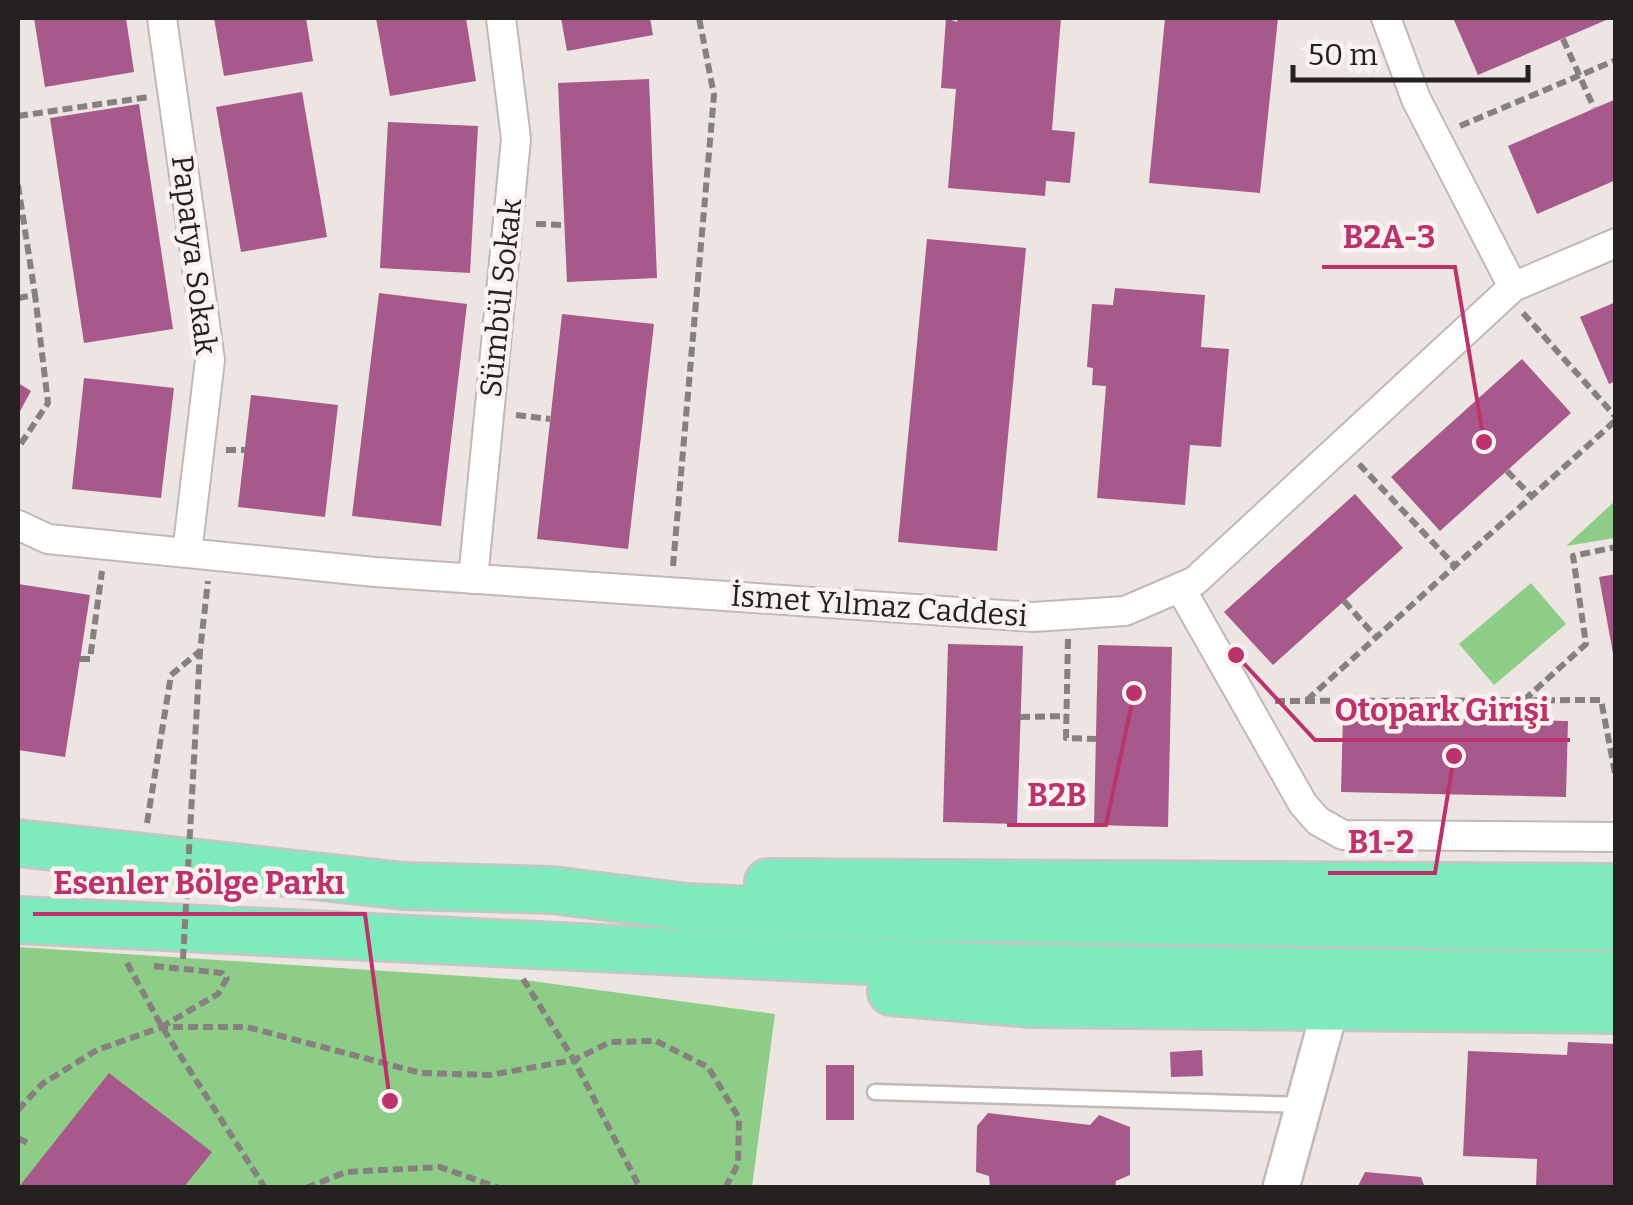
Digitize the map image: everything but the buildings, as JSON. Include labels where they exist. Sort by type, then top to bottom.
[{"type":"highway","points":[[18,843],[404,886],[552,890],[687,907],[924,918],[1616,928]]},
{"type":"highway","points":[[552,890],[658,882],[1616,887]]},
{"type":"highway","points":[[18,905],[84,924]]},
{"type":"highway","points":[[18,920],[992,967],[1616,976]]},
{"type":"highway","points":[[497,944],[716,977],[996,1001],[1330,1009],[1616,1010]]},
{"type":"street","name":"Papatya Sokak","points":[[162,18],[210,360],[199,554]]},
{"type":"street","name":"Sümbül Sokak","points":[[472,579],[516,139],[501,18]]},
{"type":"street","points":[[1386,18],[1436,136],[1510,290]]},
{"type":"street","name":"İsmet Yılmaz Caddesi","points":[[18,525],[48,538],[472,579],[1068,616],[1126,610],[1180,590],[1510,290],[1616,244]]},
{"type":"street","points":[[1180,590],[1303,804],[1318,821],[1344,835],[1616,837]]},
{"type":"street","points":[[1281,1188],[1330,1009]]},
{"type":"lane","points":[[875,1092],[1304,1105]]},
{"type":"path","points":[[671,593],[714,95],[699,18]]},
{"type":"path","points":[[1563,38],[1594,108]]},
{"type":"path","points":[[1436,136],[1616,60]]},
{"type":"path","points":[[18,116],[155,96]]},
{"type":"path","points":[[18,185],[48,402],[18,448]]},
{"type":"path","points":[[1306,701],[1616,419],[1510,290]]},
{"type":"path","points":[[18,298],[36,295]]},
{"type":"path","points":[[1341,446],[1456,566]]},
{"type":"path","points":[[1507,471],[1532,496]]},
{"type":"path","points":[[80,659],[90,660],[105,544]]},
{"type":"path","points":[[1523,700],[1586,644],[1573,556],[1616,547]]},
{"type":"path","points":[[183,959],[200,651],[199,554]]},
{"type":"path","points":[[1344,602],[1376,637]]},
{"type":"path","points":[[1068,616],[1066,738],[1096,739]]},
{"type":"path","points":[[141,856],[171,675],[200,651]]},
{"type":"path","points":[[1244,701],[1601,700],[1616,778]]},
{"type":"path","points":[[1020,717],[1066,716]]},
{"type":"path","points":[[497,944],[574,1060],[640,1188]]},
{"type":"path","points":[[18,1110],[42,1084],[97,1050],[162,1027],[218,994],[227,978],[222,973],[160,969],[147,958]]},
{"type":"path","points":[[130,969],[162,1027],[266,1188]]},
{"type":"path","points":[[162,1027],[247,1027],[421,1074],[490,1074],[574,1060],[610,1042],[656,1041],[708,1067],[739,1118],[738,1164],[725,1188]]},
{"type":"path","points":[[18,1138],[31,1144]]},
{"type":"path","points":[[306,1188],[346,1172],[440,1167],[500,1188]]},
{"type":"green space","points":[[1615,501],[1615,538],[1566,546]]},
{"type":"green space","points":[[1531,583],[1566,624],[1494,685],[1459,644]]},
{"type":"green space","points":[[18,947],[524,980],[775,1014],[752,1187],[18,1187]]},
{"type":"place","name":"B2A-3","points":[[1484,442]]},
{"type":"place","name":"Otopark Girişi","points":[[1236,655]]},
{"type":"place","name":"B2B","points":[[1134,693]]},
{"type":"place","name":"B1-2","points":[[1454,756]]},
{"type":"place","name":"Esenler Bölge Parkı","points":[[390,1101]]}]
